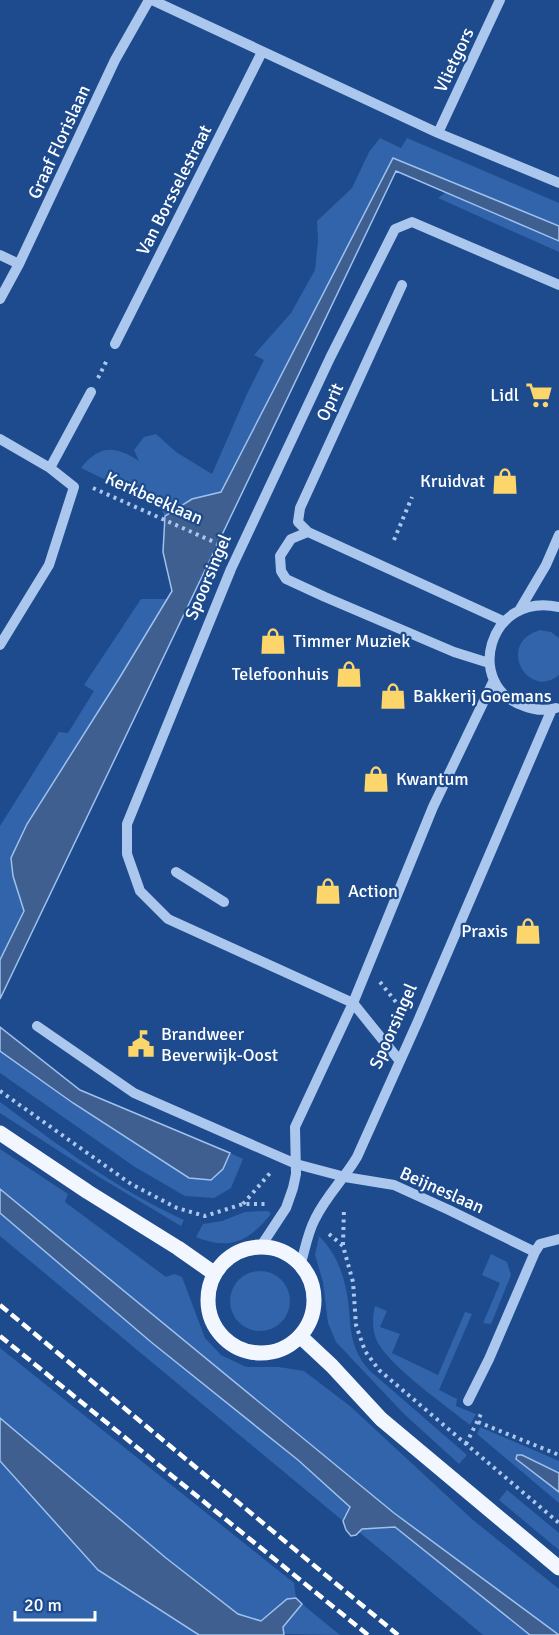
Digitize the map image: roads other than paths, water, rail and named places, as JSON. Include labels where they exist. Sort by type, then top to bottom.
[{"type":"main road","points":[[0,1133],[88,1192],[178,1248],[214,1274]]},
{"type":"main road","points":[[261,1246],[284,1251],[301,1263],[312,1280],[315,1300],[312,1320],[301,1337],[287,1348],[271,1353],[254,1354],[237,1348],[223,1338],[213,1324],[208,1307],[209,1290],[214,1274],[223,1263],[234,1254],[247,1248],[261,1246]]},
{"type":"main road","points":[[301,1337],[332,1366],[381,1419],[559,1568]]},
{"type":"street","points":[[151,0],[438,133],[559,183]]},
{"type":"street","name":"Graaf Florislaan","points":[[0,298],[20,264],[115,60],[151,0]]},
{"type":"street","name":"Vlietgors","points":[[438,133],[500,0]]},
{"type":"street","name":"Van Borsselestraat","points":[[115,344],[262,52]]},
{"type":"street","name":"Spoorsingel","points":[[353,1004],[168,920],[140,891],[127,854],[127,824],[231,569],[330,358],[395,229],[412,222],[559,285]]},
{"type":"street","points":[[0,255],[20,264]]},
{"type":"street","name":"Oprit","points":[[308,532],[298,522],[300,508],[402,285]]},
{"type":"street","points":[[50,468],[92,392]]},
{"type":"street","points":[[0,439],[50,468],[74,487],[49,565],[0,645]]},
{"type":"street","points":[[489,663],[454,652],[286,579],[281,571],[280,556],[291,540],[308,532],[503,621]]},
{"type":"street","points":[[520,609],[546,566],[559,536]]},
{"type":"street","name":"Spoorsingel","points":[[301,1263],[314,1220],[357,1157],[556,708],[535,710],[518,704],[504,694],[494,680],[489,663],[490,645],[503,621],[520,609],[541,604],[559,607]]},
{"type":"street","points":[[261,1246],[286,1208],[296,1174],[295,1127],[353,1004],[433,807],[494,680]]},
{"type":"street","points":[[176,872],[224,902]]},
{"type":"street","points":[[353,1004],[399,1060]]},
{"type":"street","name":"Beijneslaan","points":[[37,1026],[134,1093],[296,1164],[345,1177],[394,1185],[535,1252]]},
{"type":"street","points":[[468,1401],[489,1359],[535,1252],[540,1244],[559,1239]]},
{"type":"railway","points":[[0,1305],[398,1635]]},
{"type":"railway","points":[[0,1336],[368,1635]]},
{"type":"place","name":"Lidl","points":[[539,395]]},
{"type":"place","name":"Kruidvat","points":[[505,481]]},
{"type":"place","name":"Timmer Muziek","points":[[273,641]]},
{"type":"place","name":"Telefoonhuis","points":[[349,674]]},
{"type":"place","name":"Bakkerij Goemans","points":[[393,696]]},
{"type":"place","name":"Kwantum","points":[[376,779]]},
{"type":"place","name":"Action","points":[[328,891]]},
{"type":"place","name":"Praxis","points":[[528,931]]},
{"type":"place","name":"Brandweer Beverwijk-Oost","points":[[141,1044]]}]
